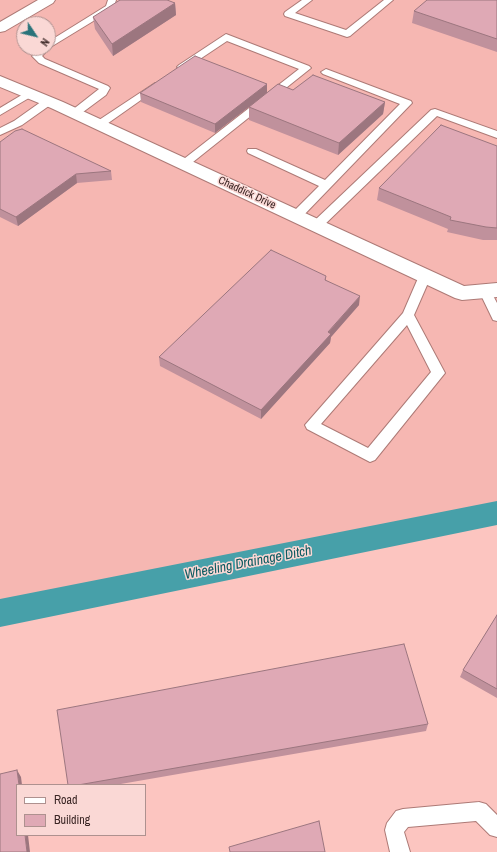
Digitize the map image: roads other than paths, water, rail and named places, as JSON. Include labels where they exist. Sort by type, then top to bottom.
[{"type":"street","points":[[0,28],[48,0]]},
{"type":"street","name":"Chaddick Drive","points":[[0,81],[100,124],[462,293],[491,290]]},
{"type":"lane","points":[[56,41],[110,7],[112,0]]},
{"type":"lane","points":[[308,0],[288,14],[347,34],[389,0]]},
{"type":"lane","points":[[176,72],[226,37],[306,68],[184,164]]},
{"type":"lane","points":[[37,56],[42,61],[105,88],[102,93],[75,113]]},
{"type":"lane","points":[[296,216],[407,103],[326,72]]},
{"type":"lane","points":[[100,124],[163,81]]},
{"type":"lane","points":[[0,112],[30,93]]},
{"type":"lane","points":[[0,132],[18,123],[49,101]]},
{"type":"lane","points":[[317,226],[435,112],[497,135]]},
{"type":"lane","points":[[252,152],[326,185]]},
{"type":"lane","points":[[408,315],[438,373],[370,456],[312,425],[408,315],[425,276]]},
{"type":"lane","points":[[491,290],[497,317]]},
{"type":"lane","points":[[400,852],[394,830],[403,818],[478,811],[497,828]]},
{"type":"waterway","name":"Wheeling Drainage Ditch","points":[[0,613],[497,513]]}]
